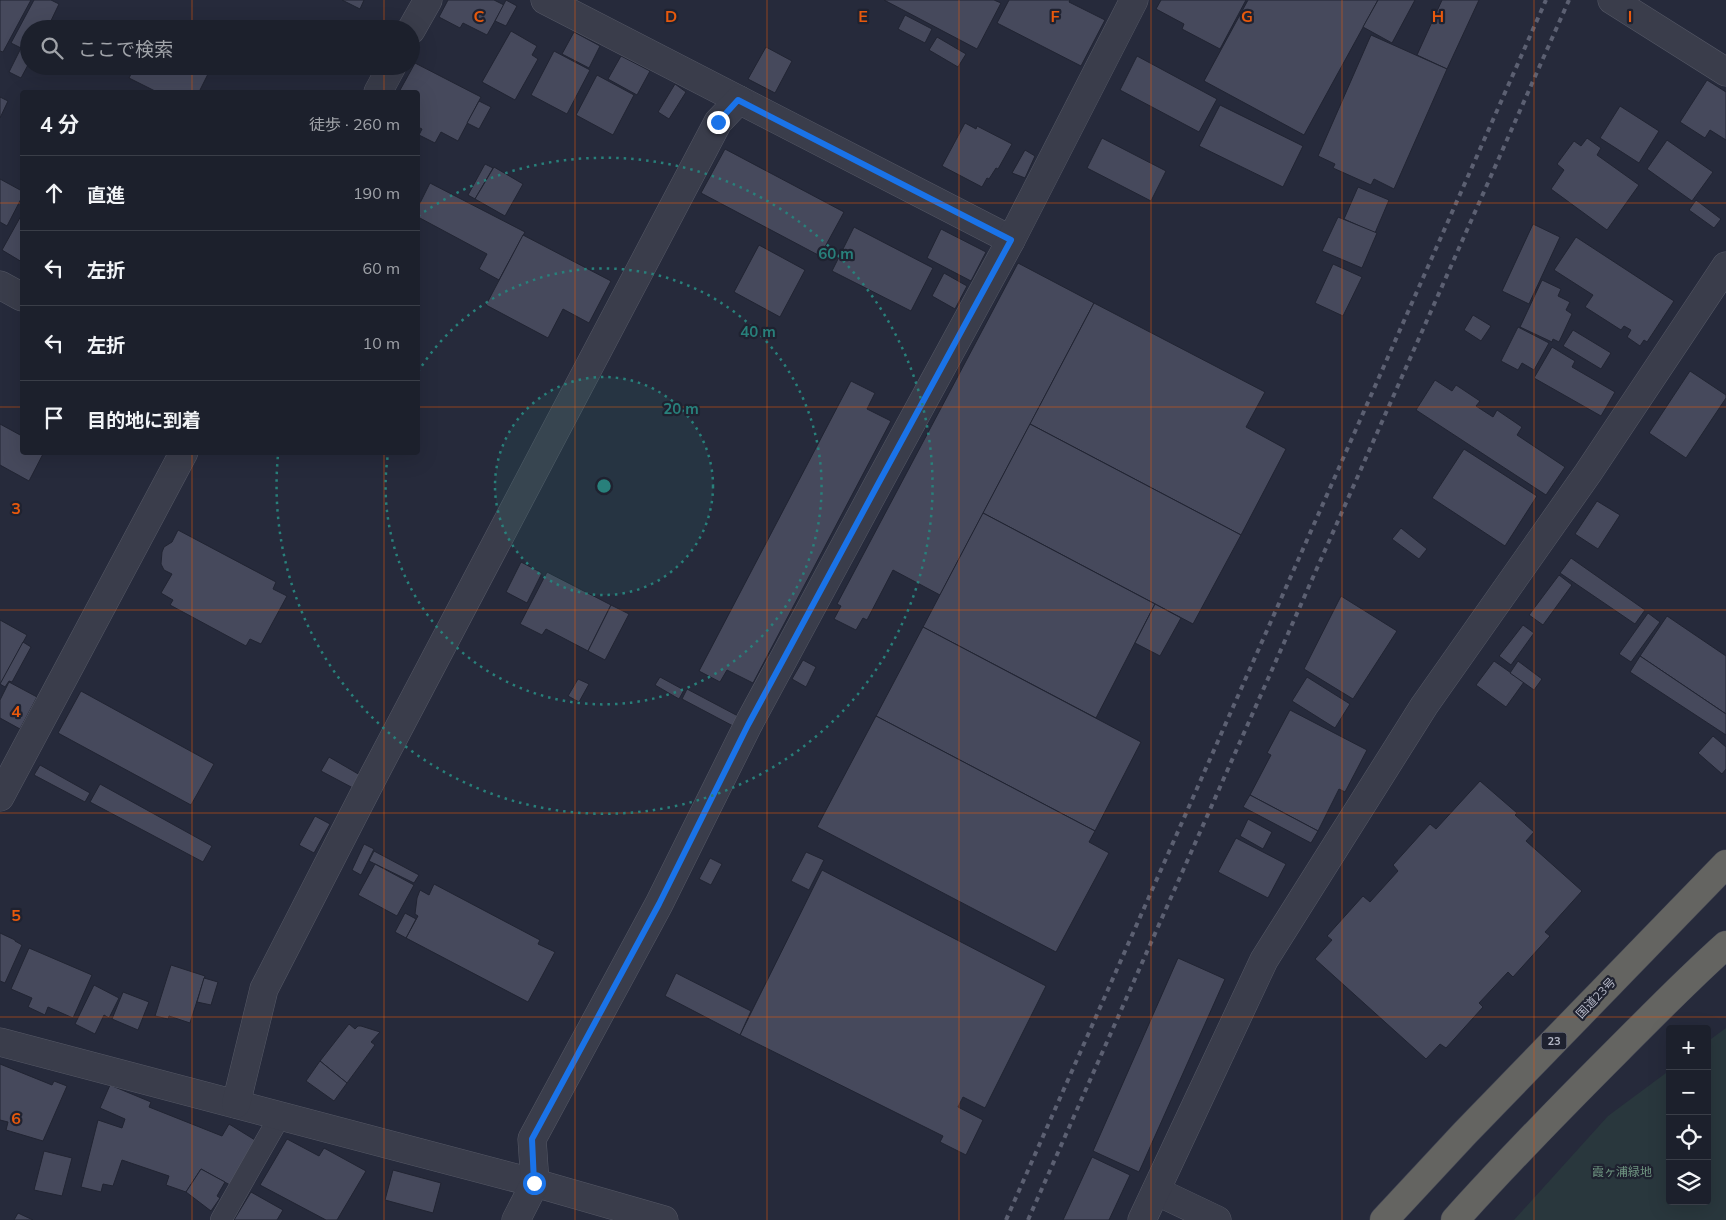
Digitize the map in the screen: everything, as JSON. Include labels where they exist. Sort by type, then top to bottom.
[{"type":"highway","name":"国道23号","points":[[1384,1220],[1465,1133],[1726,864]]},
{"type":"highway","points":[[1455,1220],[1585,1083],[1694,974],[1726,945]]},
{"type":"highway","points":[[1585,1083],[1681,1001],[1726,966]]},
{"type":"street","points":[[417,20],[428,0]]},
{"type":"street","points":[[545,0],[1011,240]]},
{"type":"street","points":[[516,1220],[534,1183],[532,1139],[659,904],[748,725],[1011,240],[1134,0]]},
{"type":"street","points":[[1612,0],[1726,72]]},
{"type":"street","points":[[379,90],[387,75]]},
{"type":"street","points":[[236,1104],[264,989],[713,131],[718,122],[738,100]]},
{"type":"street","points":[[1142,1220],[1264,960],[1424,706],[1588,473],[1726,266]]},
{"type":"street","points":[[0,285],[20,296]]},
{"type":"street","points":[[0,797],[182,455]]},
{"type":"street","points":[[0,1042],[534,1183],[664,1220]]},
{"type":"street","points":[[1156,1192],[1217,1220]]},
{"type":"lane","points":[[221,1220],[280,1116]]},
{"type":"green space","name":"霞ヶ浦緑地","points":[[1726,1028],[1726,1220],[1514,1220],[1608,1116],[1666,1073],[1666,1205],[1711,1205],[1711,1039]]},
{"type":"building","points":[[0,0],[31,0],[3,52],[0,51]]},
{"type":"building","points":[[34,0],[51,0],[59,4],[51,20],[23,20]]},
{"type":"building","points":[[342,0],[364,0],[360,9]]},
{"type":"building","points":[[448,0],[494,0],[504,5],[487,35],[463,23],[460,28],[439,17]]},
{"type":"building","points":[[506,0],[517,6],[506,26],[495,21]]},
{"type":"building","points":[[884,0],[994,0],[1001,3],[977,49]]},
{"type":"building","points":[[1009,0],[1070,0],[1069,2],[1105,20],[1081,66],[997,23]]},
{"type":"building","points":[[1161,0],[1246,0],[1220,49],[1182,29],[1184,24],[1156,9]]},
{"type":"building","points":[[1248,0],[1378,0],[1304,135],[1204,81]]},
{"type":"building","points":[[1378,0],[1415,0],[1392,43],[1363,27]]},
{"type":"building","points":[[1442,0],[1479,0],[1447,69],[1417,55]]},
{"type":"building","points":[[905,15],[932,29],[925,43],[898,29]]},
{"type":"building","points":[[20,26],[20,48],[11,43]]},
{"type":"building","points":[[511,31],[537,46],[532,55],[538,59],[515,100],[482,82]]},
{"type":"building","points":[[574,32],[600,46],[589,68],[562,54]]},
{"type":"building","points":[[1371,35],[1447,69],[1394,189],[1374,179],[1371,185],[1333,168],[1335,164],[1318,156]]},
{"type":"building","points":[[937,37],[966,54],[958,67],[929,50]]},
{"type":"building","points":[[766,47],[792,61],[775,93],[748,79]]},
{"type":"building","points":[[20,50],[20,75],[23,75],[21,78],[9,72]]},
{"type":"building","points":[[554,51],[590,70],[567,114],[531,95]]},
{"type":"building","points":[[621,56],[650,71],[637,95],[608,79]]},
{"type":"building","points":[[1137,56],[1217,99],[1199,132],[1120,90]]},
{"type":"building","points":[[420,66],[481,97],[458,141],[441,132],[435,143],[420,136],[422,129],[420,128],[420,90],[400,90],[408,75],[420,75]]},
{"type":"building","points":[[130,75],[208,75],[200,90],[153,90],[129,78]]},
{"type":"building","points":[[597,75],[634,95],[613,135],[576,115]]},
{"type":"building","points":[[1707,80],[1726,92],[1726,140],[1710,130],[1705,138],[1680,122]]},
{"type":"building","points":[[675,84],[686,92],[669,119],[658,112]]},
{"type":"building","points":[[0,97],[8,101],[0,118]]},
{"type":"building","points":[[479,101],[491,107],[479,129],[467,123]]},
{"type":"building","points":[[1220,105],[1303,146],[1283,187],[1199,146]]},
{"type":"building","points":[[1620,106],[1659,131],[1639,163],[1600,138]]},
{"type":"building","points":[[965,123],[976,129],[977,126],[1012,144],[998,169],[996,168],[989,179],[987,178],[982,187],[942,166]]},
{"type":"building","points":[[1102,138],[1166,171],[1151,201],[1087,168]]},
{"type":"building","points":[[1587,138],[1601,148],[1597,155],[1639,185],[1607,230],[1551,189],[1564,170],[1557,164],[1574,141],[1581,146]]},
{"type":"building","points":[[1667,140],[1713,172],[1692,201],[1647,169]]},
{"type":"building","points":[[725,149],[844,212],[820,256],[701,193]]},
{"type":"building","points":[[1025,150],[1035,156],[1025,178],[1012,173]]},
{"type":"building","points":[[485,164],[493,168],[475,199],[468,195]]},
{"type":"building","points":[[494,167],[523,184],[505,216],[475,199]]},
{"type":"building","points":[[0,179],[20,190],[20,201],[7,226],[0,222]]},
{"type":"building","points":[[430,183],[525,232],[499,280],[479,269],[487,254],[420,218],[420,203]]},
{"type":"building","points":[[1358,187],[1389,200],[1375,233],[1344,219]]},
{"type":"building","points":[[1696,200],[1721,219],[1714,228],[1689,210]]},
{"type":"building","points":[[1338,217],[1377,233],[1362,268],[1322,251]]},
{"type":"building","points":[[20,218],[20,261],[2,250]]},
{"type":"building","points":[[1533,224],[1560,237],[1529,304],[1502,291]]},
{"type":"building","points":[[854,227],[933,268],[911,311],[832,271]]},
{"type":"building","points":[[941,229],[986,252],[971,281],[927,258]]},
{"type":"building","points":[[523,235],[611,281],[589,323],[563,309],[548,338],[486,305]]},
{"type":"building","points":[[1576,237],[1674,301],[1647,342],[1644,340],[1640,346],[1627,337],[1631,330],[1624,326],[1621,330],[1585,307],[1593,295],[1554,270]]},
{"type":"building","points":[[759,245],[805,270],[780,317],[734,292]]},
{"type":"building","points":[[1018,263],[1094,303],[940,595],[893,570],[867,620],[863,618],[856,630],[834,619],[841,606],[837,604]]},
{"type":"building","points":[[1333,264],[1362,277],[1343,316],[1315,303]]},
{"type":"building","points":[[944,273],[967,286],[955,309],[932,296]]},
{"type":"building","points":[[1542,280],[1561,289],[1558,296],[1570,302],[1566,310],[1572,314],[1559,342],[1553,339],[1552,342],[1520,327]]},
{"type":"building","points":[[1094,303],[1265,392],[1246,427],[1286,449],[1241,535],[1030,424]]},
{"type":"building","points":[[1473,315],[1491,326],[1481,341],[1464,330]]},
{"type":"building","points":[[1518,327],[1549,343],[1534,370],[1522,363],[1518,370],[1501,361]]},
{"type":"building","points":[[1573,330],[1611,353],[1601,369],[1563,346]]},
{"type":"building","points":[[1552,347],[1575,361],[1572,367],[1615,392],[1601,416],[1534,378]]},
{"type":"building","points":[[1690,371],[1726,395],[1726,398],[1686,458],[1649,433]]},
{"type":"building","points":[[1435,380],[1452,391],[1456,385],[1480,401],[1476,406],[1493,417],[1497,410],[1522,427],[1517,435],[1565,467],[1546,495],[1416,410]]},
{"type":"building","points":[[851,381],[875,393],[867,409],[891,421],[753,683],[727,670],[720,682],[699,671]]},
{"type":"building","points":[[0,424],[20,435],[20,455],[42,455],[29,481],[0,465]]},
{"type":"building","points":[[1030,424],[1241,535],[1193,624],[983,513]]},
{"type":"building","points":[[1464,449],[1537,496],[1505,546],[1432,498]]},
{"type":"building","points":[[1597,501],[1620,515],[1598,549],[1575,534]]},
{"type":"building","points":[[983,513],[1155,604],[1096,718],[923,627]]},
{"type":"building","points":[[1401,528],[1427,549],[1419,559],[1392,539]]},
{"type":"building","points":[[178,530],[276,582],[273,589],[287,596],[261,644],[250,639],[246,646],[170,605],[173,600],[161,593],[172,574],[164,570],[161,564],[162,552],[164,547],[172,542]]},
{"type":"building","points":[[1571,558],[1645,610],[1635,624],[1560,573]]},
{"type":"building","points":[[521,562],[542,573],[527,603],[506,592]]},
{"type":"building","points":[[547,572],[611,605],[588,651],[546,629],[542,635],[520,624]]},
{"type":"building","points":[[1559,575],[1572,585],[1543,625],[1529,615]]},
{"type":"building","points":[[1341,596],[1397,631],[1353,699],[1304,669]]},
{"type":"building","points":[[1155,604],[1181,618],[1160,656],[1135,643]]},
{"type":"building","points":[[611,605],[629,614],[605,660],[588,651]]},
{"type":"building","points":[[1648,613],[1660,622],[1631,662],[1619,654]]},
{"type":"building","points":[[1667,616],[1726,656],[1726,714],[1640,656]]},
{"type":"building","points":[[0,620],[27,635],[0,685]]},
{"type":"building","points":[[1523,625],[1534,633],[1511,665],[1499,656]]},
{"type":"building","points":[[923,627],[1141,742],[1095,831],[876,716]]},
{"type":"building","points":[[23,642],[31,647],[12,682],[9,681],[5,687],[0,684]]},
{"type":"building","points":[[1640,656],[1726,714],[1726,735],[1630,672]]},
{"type":"building","points":[[803,660],[816,667],[806,687],[792,679]]},
{"type":"building","points":[[1494,661],[1524,682],[1506,707],[1476,685]]},
{"type":"building","points":[[1518,661],[1542,679],[1534,690],[1510,673]]},
{"type":"building","points":[[660,677],[684,690],[679,699],[655,685]]},
{"type":"building","points":[[1307,677],[1350,704],[1335,728],[1292,701]]},
{"type":"building","points":[[578,679],[589,684],[579,702],[568,696]]},
{"type":"building","points":[[9,682],[37,697],[20,729],[0,718],[0,700]]},
{"type":"building","points":[[687,689],[738,716],[733,726],[682,699]]},
{"type":"building","points":[[81,691],[214,764],[191,805],[58,733]]},
{"type":"building","points":[[1290,710],[1367,750],[1345,792],[1339,789],[1318,831],[1250,795],[1271,755],[1267,753]]},
{"type":"building","points":[[876,716],[1095,831],[1089,842],[1109,853],[1056,952],[817,827]]},
{"type":"building","points":[[1713,736],[1726,747],[1726,769],[1722,774],[1698,753]]},
{"type":"building","points":[[329,757],[360,775],[353,788],[321,771]]},
{"type":"building","points":[[40,765],[90,793],[85,802],[34,775]]},
{"type":"building","points":[[1480,781],[1517,813],[1515,815],[1534,832],[1526,841],[1582,891],[1545,932],[1550,936],[1513,977],[1508,972],[1479,1003],[1483,1007],[1446,1048],[1440,1044],[1426,1059],[1315,959],[1332,940],[1327,936],[1363,896],[1370,902],[1398,871],[1393,865],[1430,824],[1436,829]]},
{"type":"building","points":[[100,784],[212,846],[203,862],[90,802]]},
{"type":"building","points":[[1250,795],[1318,831],[1311,843],[1243,807]]},
{"type":"building","points":[[315,816],[330,824],[314,853],[299,845]]},
{"type":"building","points":[[1248,819],[1272,832],[1263,849],[1240,836]]},
{"type":"building","points":[[1236,838],[1286,864],[1268,898],[1218,872]]},
{"type":"building","points":[[364,844],[374,849],[361,875],[352,870]]},
{"type":"building","points":[[374,851],[419,875],[414,883],[369,861]]},
{"type":"building","points":[[806,852],[824,860],[809,890],[791,881]]},
{"type":"building","points":[[710,858],[722,864],[711,885],[699,879]]},
{"type":"building","points":[[375,864],[414,885],[397,916],[358,895]]},
{"type":"building","points":[[822,870],[1046,986],[985,1108],[963,1097],[958,1107],[983,1120],[966,1155],[940,1142],[943,1136],[740,1035]]},
{"type":"building","points":[[434,884],[540,940],[538,944],[555,952],[528,1002],[406,938],[418,916],[415,914],[420,890],[429,895]]},
{"type":"building","points":[[405,913],[416,919],[406,938],[395,932]]},
{"type":"building","points":[[0,933],[22,945],[5,983],[0,981]]},
{"type":"building","points":[[29,948],[92,975],[73,1018],[48,1007],[45,1015],[28,1007],[32,998],[11,989]]},
{"type":"building","points":[[1178,958],[1225,979],[1139,1172],[1093,1151]]},
{"type":"building","points":[[171,965],[205,976],[190,1023],[169,1016],[168,1019],[155,1016]]},
{"type":"building","points":[[676,973],[751,1011],[740,1035],[665,996]]},
{"type":"building","points":[[204,978],[218,982],[211,1005],[197,1002]]},
{"type":"building","points":[[94,985],[119,998],[109,1018],[104,1015],[95,1034],[75,1024]]},
{"type":"building","points":[[123,992],[149,1002],[138,1030],[112,1019]]},
{"type":"building","points":[[349,1024],[355,1029],[361,1026],[380,1032],[371,1042],[375,1045],[347,1083],[320,1061]]},
{"type":"building","points":[[320,1061],[347,1083],[334,1101],[306,1081]]},
{"type":"building","points":[[0,1064],[52,1085],[54,1081],[67,1086],[43,1141],[6,1130],[8,1122],[0,1120]]},
{"type":"building","points":[[110,1085],[151,1102],[149,1107],[222,1136],[229,1124],[255,1140],[230,1185],[201,1169],[186,1192],[166,1185],[169,1176],[122,1160],[113,1186],[103,1184],[101,1192],[81,1187],[98,1120],[122,1128],[125,1119],[100,1108]]},
{"type":"building","points":[[287,1139],[319,1156],[324,1148],[366,1171],[337,1220],[326,1220],[260,1185]]},
{"type":"building","points":[[44,1151],[72,1158],[62,1196],[34,1190]]},
{"type":"building","points":[[1092,1157],[1130,1175],[1109,1220],[1063,1220]]},
{"type":"building","points":[[201,1169],[225,1182],[217,1196],[220,1198],[211,1211],[186,1192]]},
{"type":"building","points":[[393,1170],[441,1183],[433,1213],[385,1200]]},
{"type":"building","points":[[251,1192],[283,1210],[277,1220],[234,1220]]},
{"type":"building","points":[[18,1213],[33,1220],[14,1220]]},
{"type":"railway","points":[[1006,1220],[1546,0]]},
{"type":"railway","points":[[1028,1220],[1569,0]]},
{"type":"route","points":[[534,1183],[532,1139],[659,904],[748,725],[1011,240],[738,100],[718,122]]}]
